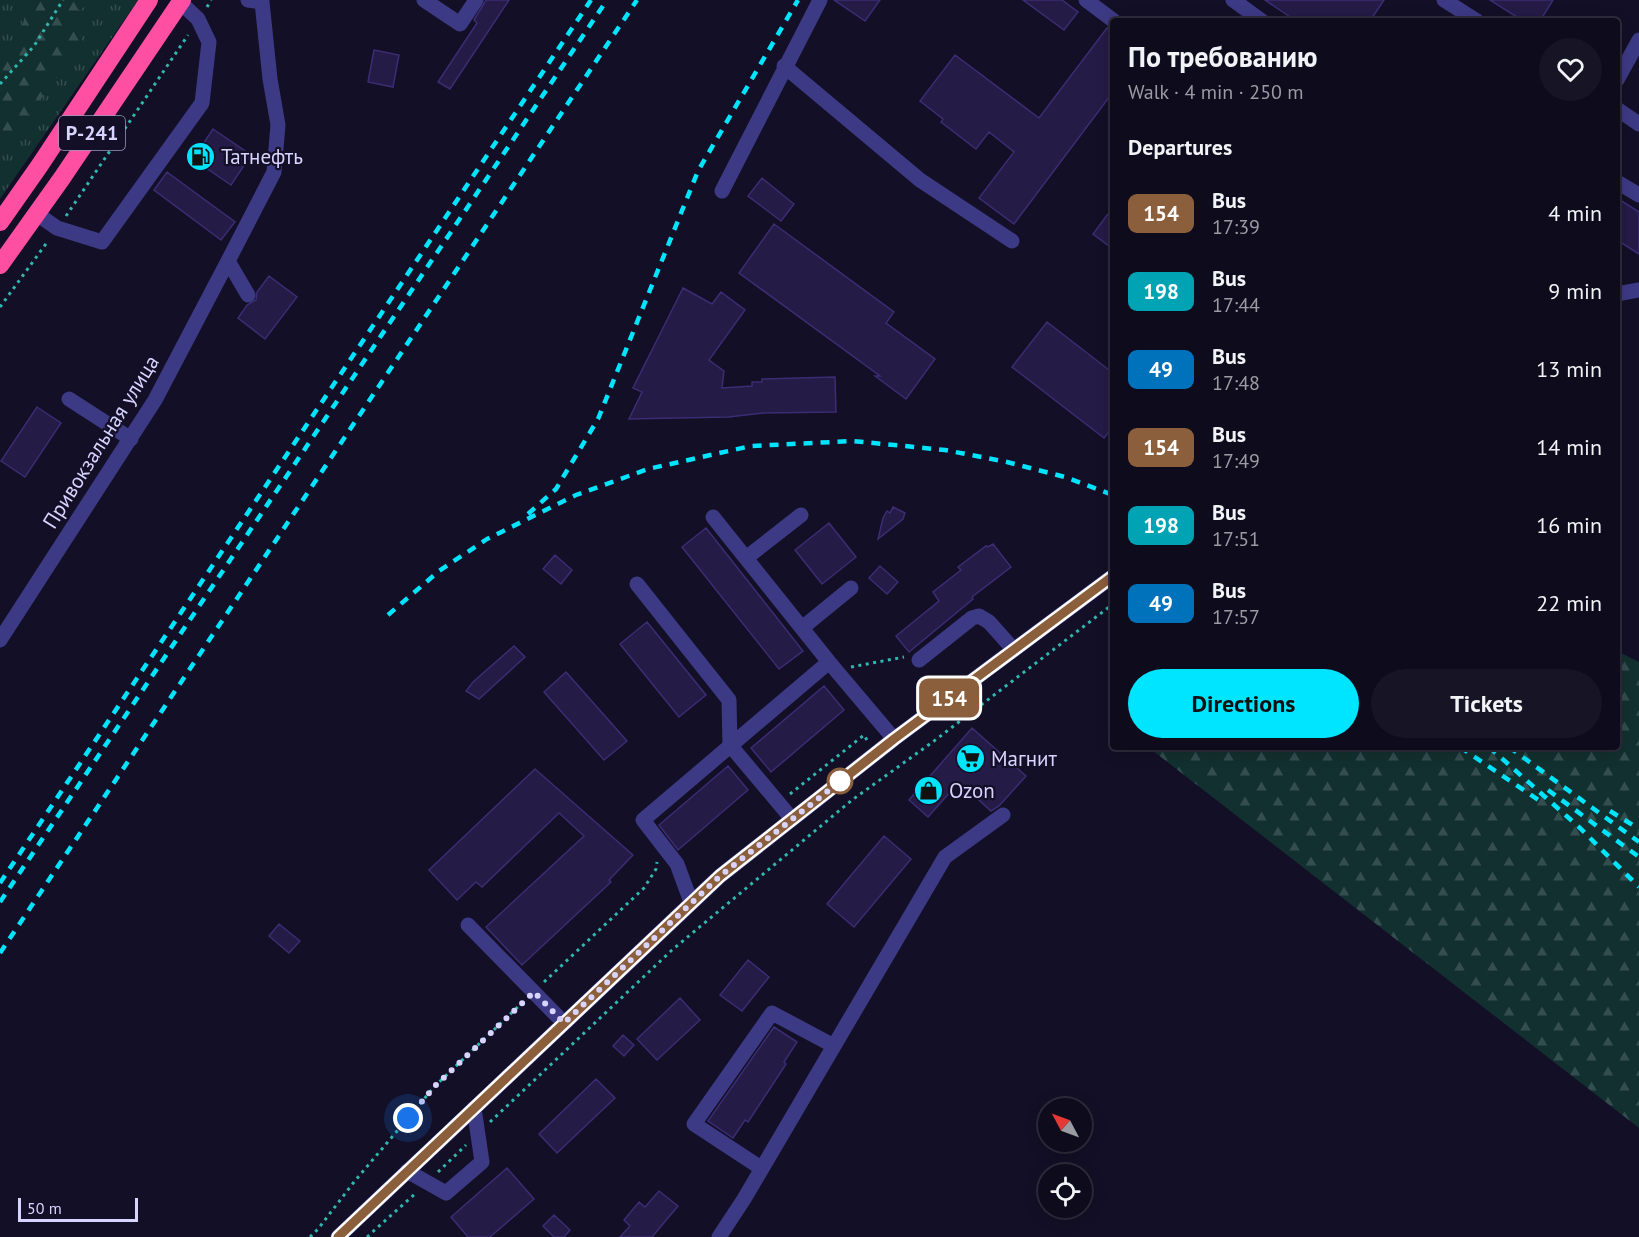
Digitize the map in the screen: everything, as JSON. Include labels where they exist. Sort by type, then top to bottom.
[{"type":"highway","name":"Р-241","points":[[0,222],[149,0]]},
{"type":"highway","name":"Р-241","points":[[0,265],[181,1]]},
{"type":"street","name":"Привокзальная улица","points":[[0,640],[155,400],[274,172],[278,125],[270,80],[262,2],[248,0]]},
{"type":"street","points":[[424,0],[460,24],[476,0]]},
{"type":"street","points":[[722,191],[784,66],[820,0]]},
{"type":"street","points":[[1086,0],[1110,18]]},
{"type":"street","points":[[1233,0],[1258,18]]},
{"type":"street","points":[[1444,0],[1472,18]]},
{"type":"street","points":[[37,214],[57,228],[102,242],[202,103],[209,42],[198,19],[181,1]]},
{"type":"street","points":[[1620,75],[1639,40]]},
{"type":"street","points":[[784,66],[920,180],[1012,241]]},
{"type":"street","points":[[1620,111],[1639,124]]},
{"type":"street","points":[[1620,184],[1639,195]]},
{"type":"street","points":[[228,261],[248,295]]},
{"type":"street","points":[[1620,293],[1639,290]]},
{"type":"street","points":[[69,399],[131,439]]},
{"type":"street","points":[[746,558],[801,515]]},
{"type":"street","points":[[713,517],[894,739]]},
{"type":"street","points":[[338,1237],[691,902],[762,841],[894,739],[1110,578]]},
{"type":"street","points":[[637,584],[729,700],[730,744],[792,819]]},
{"type":"street","points":[[802,628],[851,588]]},
{"type":"street","points":[[919,660],[972,618],[979,616],[989,622],[1014,650]]},
{"type":"street","points":[[691,902],[677,864],[643,820],[829,662]]},
{"type":"street","points":[[719,1237],[945,857],[1003,815]]},
{"type":"street","points":[[468,925],[564,1023]]},
{"type":"street","points":[[761,1168],[694,1124],[772,1013],[834,1046]]},
{"type":"street","points":[[407,1171],[446,1193],[482,1162],[474,1108]]},
{"type":"path","points":[[0,84],[34,46],[63,0]]},
{"type":"path","points":[[0,308],[57,228],[211,0]]},
{"type":"path","points":[[367,1237],[672,950],[852,800],[934,741],[1110,606]]},
{"type":"path","points":[[309,1237],[435,1086],[644,888],[656,869],[660,842]]},
{"type":"green space","points":[[0,0],[138,0],[0,199]]},
{"type":"green space","points":[[35,0],[96,0],[71,15],[83,42],[0,154],[0,54],[17,49],[26,11]]},
{"type":"green space","points":[[1620,652],[1639,662],[1639,1128],[1152,750],[1620,750]]},
{"type":"building","points":[[486,0],[509,0],[450,89],[438,82],[477,23],[474,20]]},
{"type":"building","points":[[834,0],[880,0],[865,21]]},
{"type":"building","points":[[1023,0],[1062,0],[1078,12],[1064,30]]},
{"type":"building","points":[[1265,0],[1384,0],[1372,18],[1292,18]]},
{"type":"building","points":[[1490,0],[1553,0],[1542,18],[1518,18]]},
{"type":"building","points":[[1107,28],[1110,30],[1110,96],[1014,224],[979,198],[1014,152],[989,132],[976,149],[941,122],[943,119],[920,101],[955,55],[1039,118]]},
{"type":"building","points":[[374,50],[399,55],[393,87],[368,82]]},
{"type":"building","points":[[213,129],[251,155],[231,185],[193,159]]},
{"type":"building","points":[[167,172],[235,222],[221,240],[154,190]]},
{"type":"building","points":[[762,178],[794,204],[781,221],[748,196]]},
{"type":"building","points":[[1620,200],[1639,212],[1639,254],[1620,242]]},
{"type":"building","points":[[1110,211],[1110,247],[1093,234]]},
{"type":"building","points":[[774,224],[894,312],[886,323],[935,359],[906,399],[875,376],[880,376],[739,273]]},
{"type":"building","points":[[269,276],[297,297],[265,339],[238,318],[247,305],[256,300],[257,292]]},
{"type":"building","points":[[683,288],[712,304],[721,292],[745,310],[709,360],[724,371],[722,388],[752,386],[752,382],[762,382],[762,379],[835,377],[836,412],[629,419],[642,392],[633,388]]},
{"type":"building","points":[[1047,322],[1110,371],[1110,431],[1104,438],[1012,367]]},
{"type":"building","points":[[37,407],[61,423],[25,477],[1,461]]},
{"type":"building","points":[[893,507],[905,513],[903,519],[878,539],[883,518],[887,511],[890,513]]},
{"type":"building","points":[[829,523],[856,557],[822,584],[795,550]]},
{"type":"building","points":[[706,528],[803,651],[779,669],[682,547]]},
{"type":"building","points":[[993,544],[1011,567],[972,597],[973,599],[909,652],[896,636],[939,601],[933,592],[961,570],[958,567],[986,546]]},
{"type":"building","points":[[555,555],[572,570],[561,584],[543,569]]},
{"type":"building","points":[[880,566],[898,582],[887,594],[869,578]]},
{"type":"building","points":[[647,622],[706,695],[679,717],[620,644]]},
{"type":"building","points":[[514,646],[525,657],[479,699],[466,691],[473,682]]},
{"type":"building","points":[[566,672],[627,741],[604,760],[544,692]]},
{"type":"building","points":[[824,686],[844,710],[771,772],[751,748]]},
{"type":"building","points":[[972,728],[1026,776],[999,806],[991,811],[959,782],[928,817],[909,800]]},
{"type":"building","points":[[728,766],[748,790],[678,850],[659,825]]},
{"type":"building","points":[[535,769],[633,855],[609,880],[611,882],[522,965],[486,927],[584,836],[559,813],[482,887],[476,882],[457,900],[429,870]]},
{"type":"building","points":[[884,836],[911,859],[854,927],[827,904]]},
{"type":"building","points":[[279,924],[300,941],[289,953],[269,936]]},
{"type":"building","points":[[748,960],[769,977],[742,1011],[720,995]]},
{"type":"building","points":[[680,998],[700,1020],[657,1060],[637,1039]]},
{"type":"building","points":[[774,1027],[797,1042],[784,1062],[786,1064],[748,1122],[745,1120],[733,1138],[708,1121]]},
{"type":"building","points":[[623,1035],[634,1045],[624,1056],[613,1046]]},
{"type":"building","points":[[596,1079],[615,1098],[557,1153],[539,1134]]},
{"type":"building","points":[[507,1168],[534,1199],[490,1237],[468,1237],[451,1217]]},
{"type":"building","points":[[659,1191],[678,1206],[652,1237],[620,1237],[630,1226],[624,1220],[639,1202],[645,1207]]},
{"type":"building","points":[[554,1215],[570,1230],[564,1237],[554,1237],[543,1226]]},
{"type":"railway","points":[[0,883],[591,0]]},
{"type":"railway","points":[[0,902],[607,0]]},
{"type":"railway","points":[[0,953],[637,0]]},
{"type":"railway","points":[[528,514],[556,489],[598,419],[698,171],[798,0]]},
{"type":"railway","points":[[388,615],[439,571],[487,539],[576,495],[648,469],[751,446],[853,441],[945,450],[1007,462],[1065,477],[1110,494]]},
{"type":"railway","points":[[1464,750],[1540,801]]},
{"type":"railway","points":[[1492,750],[1580,828],[1639,887]]},
{"type":"railway","points":[[1513,750],[1639,842]]},
{"type":"railway","points":[[1548,790],[1639,857]]},
{"type":"railway","points":[[1610,811],[1639,829]]},
{"type":"bus line","name":"154","points":[[338,1237],[720,876],[894,739],[1110,578]]},
{"type":"place","name":"Татнефть","points":[[200,157]]},
{"type":"place","name":"Магнит","points":[[970,759]]},
{"type":"place","name":"Ozon","points":[[928,791]]},
{"type":"route","points":[[408,1118],[435,1086],[534,992],[564,1023],[720,876],[847,776],[840,781]]}]
